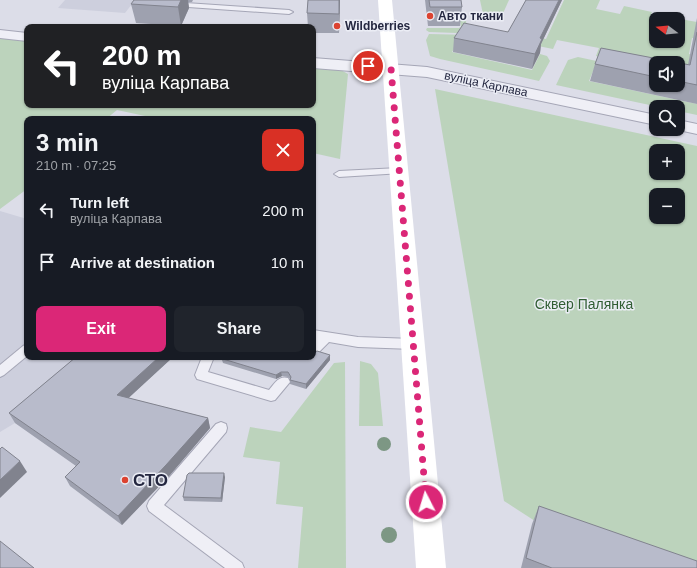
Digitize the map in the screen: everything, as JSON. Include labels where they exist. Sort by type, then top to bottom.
[{"type":"main road","points":[[385,0],[431,568]]},
{"type":"street","points":[[0,34],[24,37]]},
{"type":"street","name":"вуліца Карпава","points":[[316,63],[427,72],[649,119]]},
{"type":"street","points":[[685,126],[697,129]]},
{"type":"lane","points":[[169,4],[289,12]]},
{"type":"lane","points":[[339,174],[399,171]]},
{"type":"lane","points":[[316,335],[358,342],[413,344]]},
{"type":"lane","points":[[316,348],[326,337]]},
{"type":"lane","points":[[0,372],[24,352]]},
{"type":"lane","points":[[207,360],[201,375],[271,396],[284,382]]},
{"type":"lane","points":[[221,428],[154,506],[232,566]]},
{"type":"shaded area","points":[[65,0],[135,0],[125,13],[58,8]]},
{"type":"shaded area","points":[[0,211],[24,218],[24,360],[170,360],[64,457],[15,423],[0,432]]},
{"type":"green space","points":[[480,0],[509,0],[500,20],[484,19]]},
{"type":"green space","points":[[564,0],[600,0],[596,9],[620,14],[624,6],[652,12],[649,12],[649,48],[685,48],[685,20],[697,22],[697,39],[692,38],[689,54],[697,56],[697,76],[685,68],[685,56],[649,56],[649,67],[596,56],[599,48],[557,40],[553,49],[503,39],[508,31],[546,39]]},
{"type":"green space","points":[[460,21],[466,21],[467,29],[457,33],[429,32],[426,30],[427,28],[459,28],[461,27]]},
{"type":"green space","points":[[429,34],[472,35],[462,37],[452,52],[532,70],[540,54],[547,56],[550,61],[539,81],[440,59],[430,56],[426,40]]},
{"type":"green space","points":[[0,37],[24,40],[24,108],[316,108],[316,67],[339,69],[348,74],[340,159],[316,154],[316,116],[145,116],[117,110],[110,116],[24,116],[24,191],[0,209]]},
{"type":"green space","points":[[578,57],[615,65],[596,64],[589,81],[678,100],[649,100],[649,105],[556,85],[568,60]]},
{"type":"green space","name":"Сквер Палянка","points":[[435,89],[697,146],[697,568],[535,521],[504,501]]},
{"type":"green space","points":[[685,101],[697,104],[697,115],[685,112]]},
{"type":"green space","points":[[360,361],[371,364],[378,373],[383,426],[359,426]]},
{"type":"green space","points":[[345,362],[346,568],[298,568],[303,507],[276,504],[280,462],[243,457],[250,427],[281,432],[334,363]]},
{"type":"building","points":[[134,0],[181,0],[178,7],[131,4]]},
{"type":"building","points":[[308,0],[339,0],[339,14],[307,13]]},
{"type":"building","points":[[429,0],[461,0],[462,7],[430,7]]},
{"type":"building","points":[[526,0],[559,0],[540,38],[542,39],[535,54],[454,38],[464,23],[508,32]]},
{"type":"building","points":[[697,32],[697,85],[685,82],[685,64],[690,65]]},
{"type":"building","points":[[601,48],[649,57],[649,76],[595,64]]},
{"type":"building","points":[[316,352],[330,355],[306,384],[290,380],[291,377],[288,372],[281,372],[276,375],[226,360],[316,360]]},
{"type":"building","points":[[72,360],[156,360],[117,395],[208,418],[118,516],[65,477],[80,462],[9,413]]},
{"type":"building","points":[[2,447],[20,461],[0,480],[0,449]]},
{"type":"building","points":[[189,473],[224,473],[221,498],[183,497],[187,475]]},
{"type":"building","points":[[539,506],[697,561],[697,568],[552,568],[526,558]]},
{"type":"building","points":[[0,541],[34,568],[0,568]]},
{"type":"place","name":"Авто ткани","points":[[430,16]]},
{"type":"place","name":"Wildberries","points":[[337,26]]},
{"type":"place","name":"СТО","points":[[125,480]]},
{"type":"route","points":[[368,66],[391,68],[426,502]]}]
